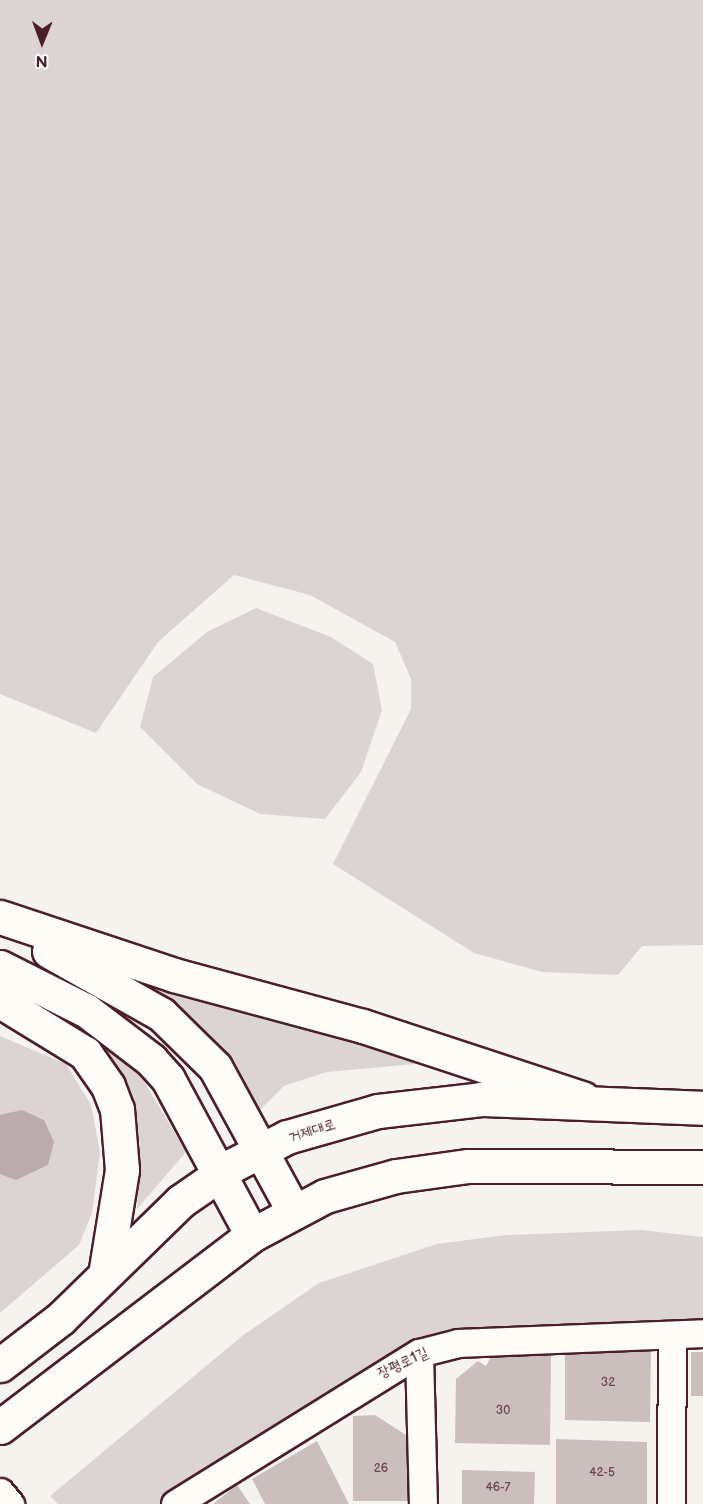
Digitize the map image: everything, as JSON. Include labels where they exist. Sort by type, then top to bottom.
[{"type":"street","points":[[0,917],[174,975],[363,1026],[586,1100]]},
{"type":"street","points":[[0,924],[161,1014],[215,1067],[263,1149],[292,1210]]},
{"type":"street","points":[[0,968],[87,1011],[151,1060],[168,1078],[252,1235]]},
{"type":"street","points":[[0,1000],[85,1053],[108,1086],[117,1109],[122,1170],[106,1269]]},
{"type":"street","name":"거제대로","points":[[0,1365],[60,1319],[106,1269],[219,1174],[263,1149],[378,1111],[481,1099],[586,1100],[703,1108]]},
{"type":"street","points":[[0,1427],[252,1235],[292,1210],[396,1176],[468,1166],[703,1167]]},
{"type":"street","name":"장평로1길","points":[[175,1504],[419,1353],[458,1343],[703,1333]]},
{"type":"street","points":[[671,1504],[672,1335]]},
{"type":"street","points":[[419,1353],[423,1504]]},
{"type":"street","points":[[0,1492],[10,1504]]},
{"type":"shaded area","points":[[0,0],[703,0],[703,945],[642,946],[618,975],[542,972],[474,953],[333,864],[411,709],[411,679],[395,642],[310,595],[234,575],[158,642],[96,733],[0,694]]},
{"type":"shaded area","points":[[256,608],[331,637],[373,664],[382,710],[361,772],[325,819],[260,814],[197,784],[140,727],[153,677],[207,632]]},
{"type":"shaded area","points":[[148,980],[180,995],[425,1063],[327,1072],[284,1086],[260,1110],[221,1048]]},
{"type":"shaded area","points":[[0,1036],[66,1064],[91,1105],[100,1152],[92,1213],[79,1245],[0,1313]]},
{"type":"shaded area","points":[[104,1045],[135,1066],[186,1152],[137,1209],[140,1145],[135,1115]]},
{"type":"shaded area","points":[[22,1110],[44,1120],[54,1142],[48,1165],[16,1180],[0,1174],[0,1115]]},
{"type":"shaded area","points":[[641,1230],[703,1237],[703,1333],[458,1343],[175,1504],[58,1504],[50,1496],[242,1336],[319,1283],[437,1244],[506,1235]]},
{"type":"building","points":[[565,1344],[651,1346],[650,1422],[565,1420]]},
{"type":"building","points":[[691,1352],[703,1352],[703,1396],[691,1396]]},
{"type":"building","points":[[493,1353],[551,1354],[550,1445],[455,1443],[456,1379],[478,1361],[486,1366]]},
{"type":"building","points":[[375,1415],[409,1437],[409,1501],[353,1501],[353,1416]]},
{"type":"building","points":[[556,1439],[647,1442],[647,1504],[556,1504]]},
{"type":"building","points":[[317,1441],[349,1504],[265,1504],[252,1479]]},
{"type":"building","points":[[462,1470],[535,1472],[534,1504],[462,1504]]},
{"type":"building","points":[[237,1485],[250,1504],[213,1504]]}]
